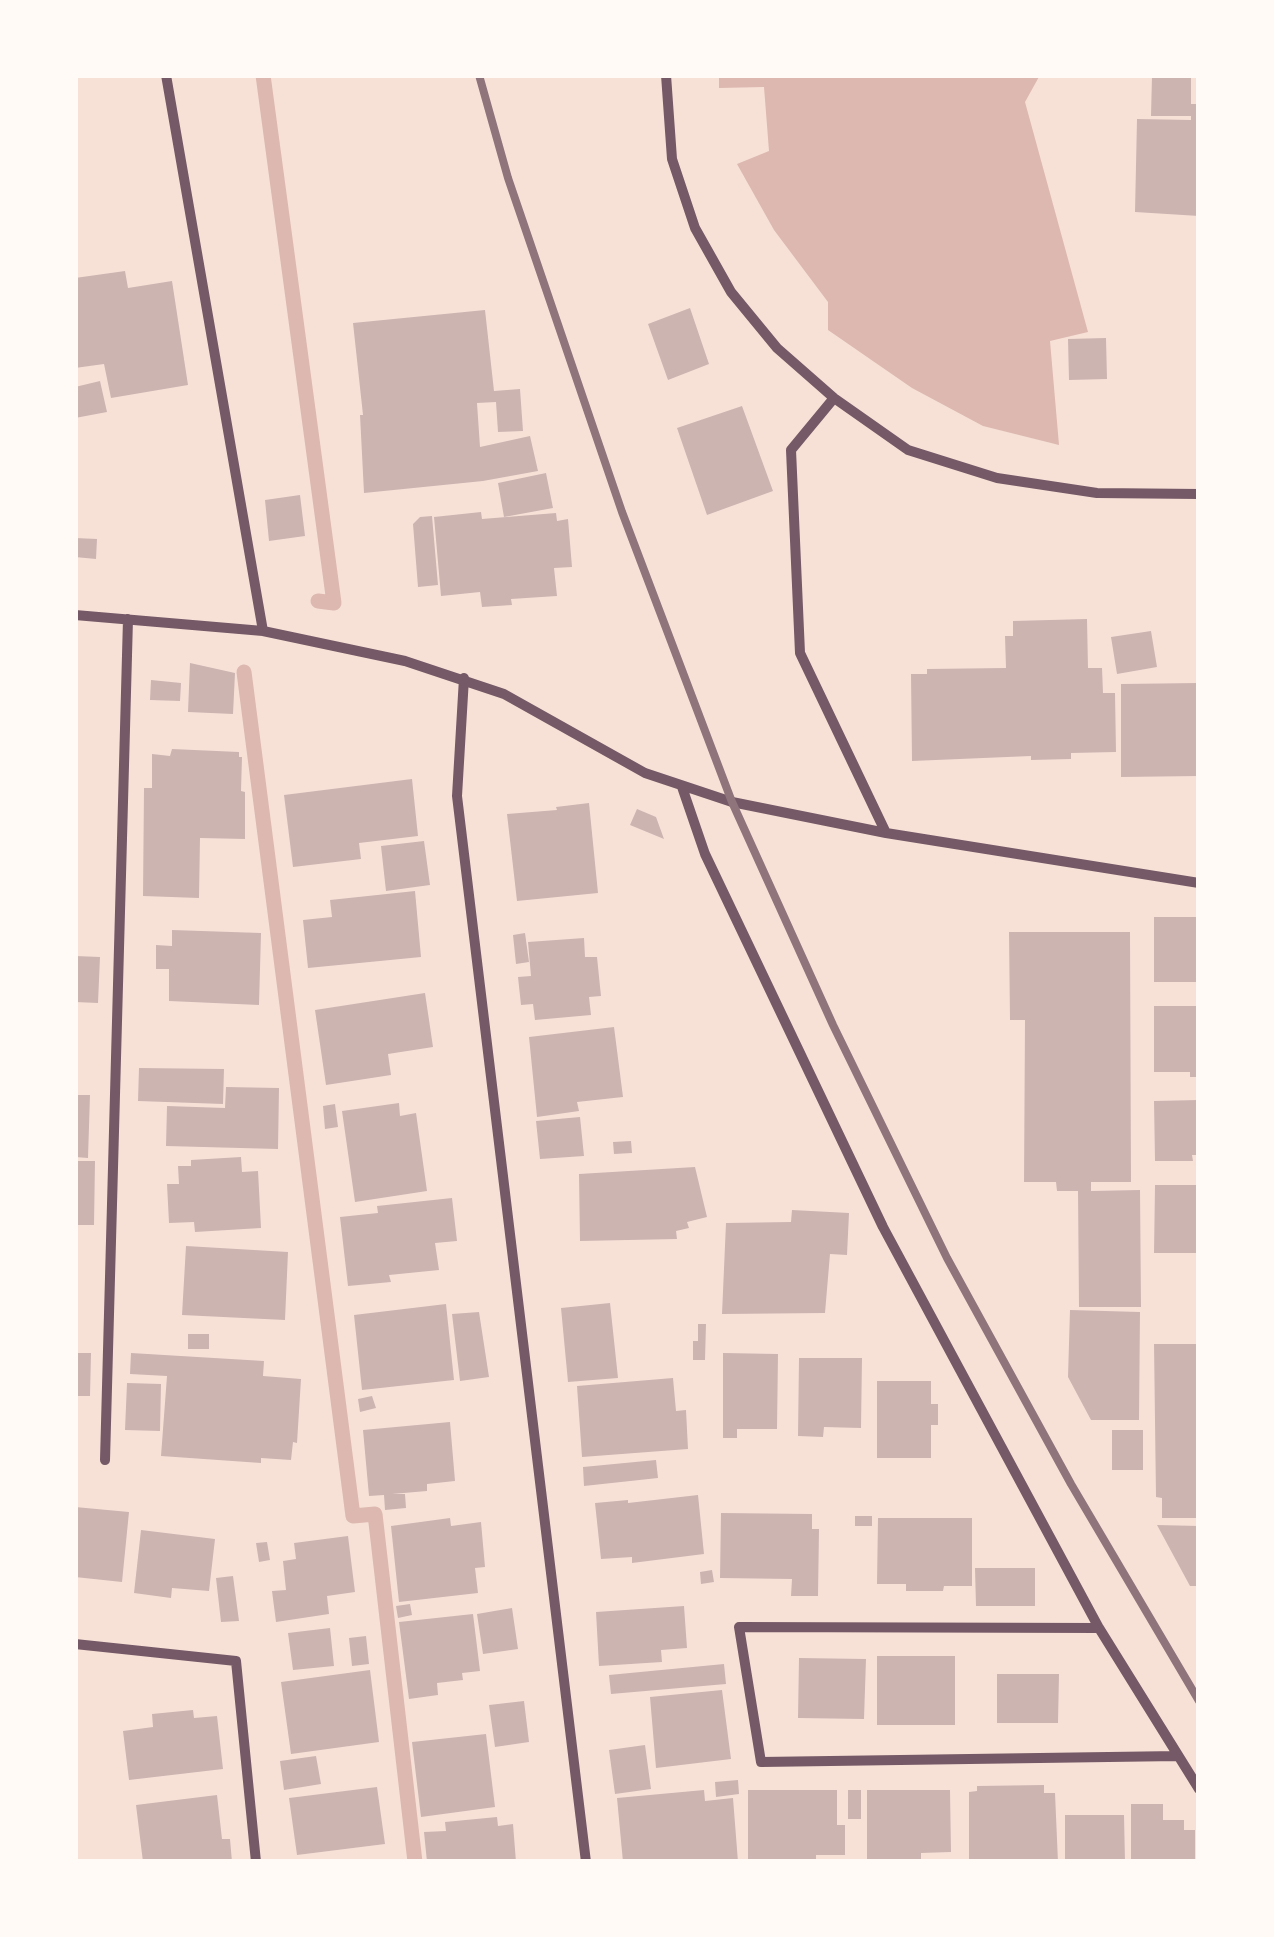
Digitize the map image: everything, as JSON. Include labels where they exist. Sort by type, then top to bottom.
[{"type":"street","points":[[166,75],[263,631]]},
{"type":"street","points":[[666,75],[672,159],[696,228],[732,292],[766,334],[834,398],[908,450],[996,478],[1097,492],[1199,494]]},
{"type":"street","points":[[834,398],[791,450],[800,654],[886,833]]},
{"type":"street","points":[[75,616],[263,631],[405,660],[504,694],[645,774],[732,802],[886,833],[1199,883]]},
{"type":"street","points":[[105,1460],[128,619]]},
{"type":"street","points":[[464,678],[458,796],[586,1862]]},
{"type":"street","points":[[682,787],[705,854],[884,1227],[1099,1628],[1199,1788]]},
{"type":"street","points":[[1099,1628],[740,1627],[761,1762],[1178,1756]]},
{"type":"street","points":[[75,1644],[236,1661],[256,1862]]},
{"type":"shaded area","points":[[719,75],[1040,75],[1025,102],[1088,332],[1050,341],[1059,445],[983,426],[912,388],[828,330],[828,302],[774,230],[737,164],[769,151],[764,87],[719,88]]},
{"type":"building","points":[[1152,76],[1191,77],[1191,104],[1199,104],[1199,216],[1135,212],[1137,119],[1191,120],[1191,116],[1151,116]]},
{"type":"building","points":[[125,271],[128,288],[172,281],[188,385],[111,398],[104,364],[75,368],[75,278]]},
{"type":"building","points":[[690,308],[709,364],[668,380],[648,324]]},
{"type":"building","points":[[485,310],[494,391],[520,389],[523,431],[498,432],[496,402],[477,403],[480,447],[530,436],[538,471],[483,481],[364,493],[363,415],[353,323]]},
{"type":"building","points":[[1106,338],[1107,379],[1069,380],[1068,339]]},
{"type":"building","points":[[100,381],[107,412],[75,418],[75,387]]},
{"type":"building","points":[[742,406],[773,491],[707,515],[677,428]]},
{"type":"building","points":[[546,473],[553,508],[504,517],[498,483]]},
{"type":"building","points":[[300,495],[305,536],[269,541],[265,500]]},
{"type":"building","points":[[481,512],[482,519],[556,513],[557,521],[568,519],[572,567],[554,568],[557,596],[511,599],[512,605],[482,607],[480,592],[441,596],[434,517]]},
{"type":"building","points":[[432,516],[438,585],[418,587],[413,524],[420,517]]},
{"type":"building","points":[[75,538],[97,539],[96,559],[75,557]]},
{"type":"building","points":[[1087,619],[1088,668],[1102,668],[1103,693],[1115,693],[1116,752],[1071,753],[1071,759],[1031,760],[1031,756],[912,761],[911,674],[927,674],[927,669],[1006,668],[1005,636],[1013,636],[1013,621]]},
{"type":"building","points":[[1151,631],[1157,667],[1117,674],[1111,637]]},
{"type":"building","points":[[190,663],[235,673],[233,714],[188,712]]},
{"type":"building","points":[[151,680],[181,683],[180,701],[150,700]]},
{"type":"building","points":[[1199,683],[1199,776],[1121,777],[1121,684]]},
{"type":"building","points":[[172,749],[239,752],[242,757],[245,839],[200,838],[199,898],[143,896],[144,788],[152,788],[152,754],[170,756]]},
{"type":"building","points":[[412,779],[418,836],[359,843],[361,859],[293,867],[284,795]]},
{"type":"building","points":[[589,803],[598,893],[517,901],[507,814]]},
{"type":"building","points":[[637,809],[656,817],[664,839],[630,825]]},
{"type":"building","points":[[424,841],[430,885],[386,891],[381,846]]},
{"type":"building","points":[[415,891],[421,957],[308,968],[303,920],[332,917],[330,900]]},
{"type":"building","points":[[1154,917],[1199,917],[1199,982],[1154,982]]},
{"type":"building","points":[[172,930],[261,933],[259,1005],[169,1001],[169,969],[156,969],[156,945],[172,946]]},
{"type":"building","points":[[1009,932],[1130,932],[1131,1182],[1091,1182],[1091,1191],[1140,1190],[1141,1307],[1079,1307],[1078,1191],[1057,1191],[1056,1182],[1024,1182],[1025,1020],[1010,1020]]},
{"type":"building","points":[[525,933],[529,962],[516,964],[513,935]]},
{"type":"building","points":[[584,938],[585,957],[597,957],[601,996],[589,997],[591,1015],[535,1020],[533,1004],[521,1005],[518,977],[531,976],[528,942]]},
{"type":"building","points":[[75,956],[100,957],[98,1003],[75,1002]]},
{"type":"building","points":[[425,993],[433,1047],[388,1054],[391,1075],[326,1085],[315,1010]]},
{"type":"building","points":[[1154,1006],[1199,1006],[1199,1077],[1190,1077],[1190,1072],[1154,1072]]},
{"type":"building","points":[[614,1027],[623,1097],[577,1102],[579,1111],[537,1117],[529,1037]]},
{"type":"building","points":[[139,1068],[224,1069],[223,1104],[138,1101]]},
{"type":"building","points":[[226,1087],[279,1088],[278,1149],[166,1146],[167,1106],[225,1108]]},
{"type":"building","points":[[75,1095],[90,1095],[88,1158],[75,1157]]},
{"type":"building","points":[[1199,1100],[1199,1155],[1192,1155],[1193,1161],[1155,1161],[1154,1101]]},
{"type":"building","points":[[399,1103],[400,1116],[416,1113],[427,1191],[355,1202],[342,1111]]},
{"type":"building","points":[[335,1104],[338,1127],[325,1129],[323,1106]]},
{"type":"building","points":[[580,1117],[584,1156],[540,1159],[536,1121]]},
{"type":"building","points":[[631,1141],[632,1153],[614,1154],[613,1142]]},
{"type":"building","points":[[241,1157],[242,1172],[258,1171],[261,1228],[195,1232],[194,1222],[169,1223],[167,1184],[179,1184],[178,1166],[191,1166],[191,1160]]},
{"type":"building","points":[[75,1161],[95,1161],[94,1225],[75,1225]]},
{"type":"building","points":[[695,1167],[707,1217],[687,1222],[689,1228],[676,1231],[677,1239],[580,1241],[579,1174]]},
{"type":"building","points":[[1155,1185],[1199,1185],[1199,1253],[1154,1253]]},
{"type":"building","points":[[452,1198],[457,1241],[435,1243],[439,1270],[389,1275],[391,1282],[348,1286],[340,1217],[378,1213],[377,1206]]},
{"type":"building","points":[[792,1210],[849,1213],[847,1255],[830,1254],[825,1313],[722,1314],[726,1223],[791,1222]]},
{"type":"building","points":[[186,1246],[288,1252],[285,1320],[182,1315]]},
{"type":"building","points":[[610,1303],[618,1378],[568,1382],[561,1308]]},
{"type":"building","points":[[446,1304],[454,1380],[362,1390],[354,1315]]},
{"type":"building","points":[[1070,1310],[1140,1312],[1139,1420],[1091,1420],[1068,1377]]},
{"type":"building","points":[[479,1312],[489,1377],[460,1381],[452,1314]]},
{"type":"building","points":[[698,1324],[706,1324],[705,1360],[693,1360]]},
{"type":"building","points":[[188,1334],[209,1334],[209,1349],[188,1349]]},
{"type":"building","points":[[1154,1344],[1199,1344],[1199,1518],[1162,1518],[1162,1498],[1156,1497]]},
{"type":"building","points":[[75,1353],[91,1353],[90,1396],[75,1396]]},
{"type":"building","points":[[131,1353],[264,1361],[263,1376],[301,1379],[297,1443],[293,1442],[291,1460],[261,1458],[261,1463],[161,1456],[167,1376],[130,1374]]},
{"type":"building","points":[[723,1353],[778,1354],[777,1429],[737,1429],[737,1438],[723,1438]]},
{"type":"building","points":[[799,1358],[862,1358],[861,1428],[824,1427],[823,1437],[798,1436]]},
{"type":"building","points":[[673,1378],[676,1411],[686,1410],[688,1449],[582,1457],[577,1386]]},
{"type":"building","points":[[877,1381],[931,1381],[931,1404],[938,1404],[938,1425],[931,1425],[931,1458],[877,1458]]},
{"type":"building","points":[[127,1383],[161,1384],[160,1431],[125,1430]]},
{"type":"building","points":[[372,1396],[376,1408],[360,1412],[358,1399]]},
{"type":"building","points":[[450,1422],[455,1481],[427,1484],[427,1491],[392,1494],[405,1494],[406,1508],[385,1510],[384,1495],[369,1496],[363,1430]]},
{"type":"building","points":[[1112,1430],[1143,1430],[1143,1470],[1112,1470]]},
{"type":"building","points":[[656,1460],[658,1478],[584,1486],[583,1467]]},
{"type":"building","points":[[698,1495],[704,1554],[632,1563],[632,1557],[601,1559],[595,1503]]},
{"type":"building","points":[[75,1507],[129,1512],[122,1582],[75,1577]]},
{"type":"building","points":[[721,1513],[812,1514],[812,1529],[819,1529],[818,1596],[791,1596],[792,1579],[720,1578]]},
{"type":"building","points":[[855,1516],[872,1516],[872,1526],[855,1526]]},
{"type":"building","points":[[450,1518],[451,1526],[481,1522],[485,1567],[475,1568],[478,1593],[399,1602],[391,1526]]},
{"type":"building","points":[[878,1518],[972,1518],[972,1586],[906,1591],[906,1584],[877,1584]]},
{"type":"building","points":[[1157,1525],[1199,1526],[1199,1586],[1190,1586]]},
{"type":"building","points":[[141,1530],[215,1539],[209,1591],[172,1588],[171,1598],[134,1593]]},
{"type":"building","points":[[348,1536],[355,1592],[327,1596],[329,1614],[276,1622],[272,1591],[286,1590],[283,1561],[296,1559],[294,1543]]},
{"type":"building","points":[[267,1542],[270,1560],[259,1562],[256,1543]]},
{"type":"building","points":[[975,1568],[1035,1568],[1035,1606],[976,1606]]},
{"type":"building","points":[[712,1570],[714,1582],[701,1584],[700,1572]]},
{"type":"building","points":[[233,1576],[239,1621],[221,1622],[216,1578]]},
{"type":"building","points":[[410,1604],[412,1615],[398,1618],[396,1606]]},
{"type":"building","points":[[684,1606],[687,1648],[661,1650],[662,1662],[599,1666],[596,1612]]},
{"type":"building","points":[[512,1608],[518,1649],[483,1654],[477,1614]]},
{"type":"building","points":[[473,1614],[480,1671],[462,1673],[463,1680],[437,1683],[438,1695],[409,1699],[399,1622]]},
{"type":"building","points":[[330,1628],[334,1666],[293,1670],[288,1633]]},
{"type":"building","points":[[366,1636],[369,1664],[352,1666],[349,1638]]},
{"type":"building","points":[[877,1656],[955,1656],[955,1725],[877,1725]]},
{"type":"building","points":[[799,1658],[866,1659],[864,1719],[798,1718]]},
{"type":"building","points":[[724,1664],[726,1684],[611,1694],[609,1675]]},
{"type":"building","points":[[370,1670],[379,1742],[291,1754],[281,1682]]},
{"type":"building","points":[[997,1674],[1059,1674],[1058,1723],[997,1723]]},
{"type":"building","points":[[722,1690],[731,1759],[656,1768],[650,1697]]},
{"type":"building","points":[[524,1701],[529,1742],[495,1747],[489,1705]]},
{"type":"building","points":[[193,1710],[194,1718],[217,1716],[223,1769],[129,1780],[123,1731],[153,1727],[152,1714]]},
{"type":"building","points":[[486,1734],[495,1807],[421,1817],[412,1742]]},
{"type":"building","points":[[645,1745],[651,1789],[615,1794],[609,1750]]},
{"type":"building","points":[[316,1756],[321,1784],[284,1790],[280,1761]]},
{"type":"building","points":[[738,1780],[739,1794],[716,1797],[715,1782]]},
{"type":"building","points":[[1044,1785],[1044,1793],[1055,1793],[1058,1862],[969,1861],[969,1792],[977,1791],[977,1786]]},
{"type":"building","points":[[377,1787],[385,1844],[297,1855],[289,1798]]},
{"type":"building","points":[[704,1790],[705,1801],[733,1798],[738,1862],[623,1862],[617,1798]]},
{"type":"building","points":[[748,1790],[837,1790],[837,1825],[845,1825],[845,1855],[816,1855],[816,1860],[748,1860]]},
{"type":"building","points":[[848,1790],[861,1790],[861,1819],[848,1819]]},
{"type":"building","points":[[867,1790],[950,1790],[951,1852],[921,1853],[921,1862],[867,1862]]},
{"type":"building","points":[[217,1795],[222,1839],[230,1839],[232,1862],[143,1862],[136,1805]]},
{"type":"building","points":[[1131,1804],[1163,1804],[1163,1820],[1184,1820],[1184,1830],[1195,1830],[1195,1862],[1131,1862]]},
{"type":"building","points":[[1065,1815],[1124,1815],[1125,1862],[1065,1862]]},
{"type":"building","points":[[497,1817],[498,1826],[513,1824],[516,1862],[427,1862],[424,1832],[446,1831],[445,1822]]},
{"type":"waterway","points":[[263,75],[334,603],[318,601]]},
{"type":"waterway","points":[[244,672],[353,1516],[375,1514],[415,1862]]},
{"type":"railway","points":[[479,75],[508,178],[622,512],[732,802],[833,1025],[947,1258],[1071,1484],[1199,1701]]}]
